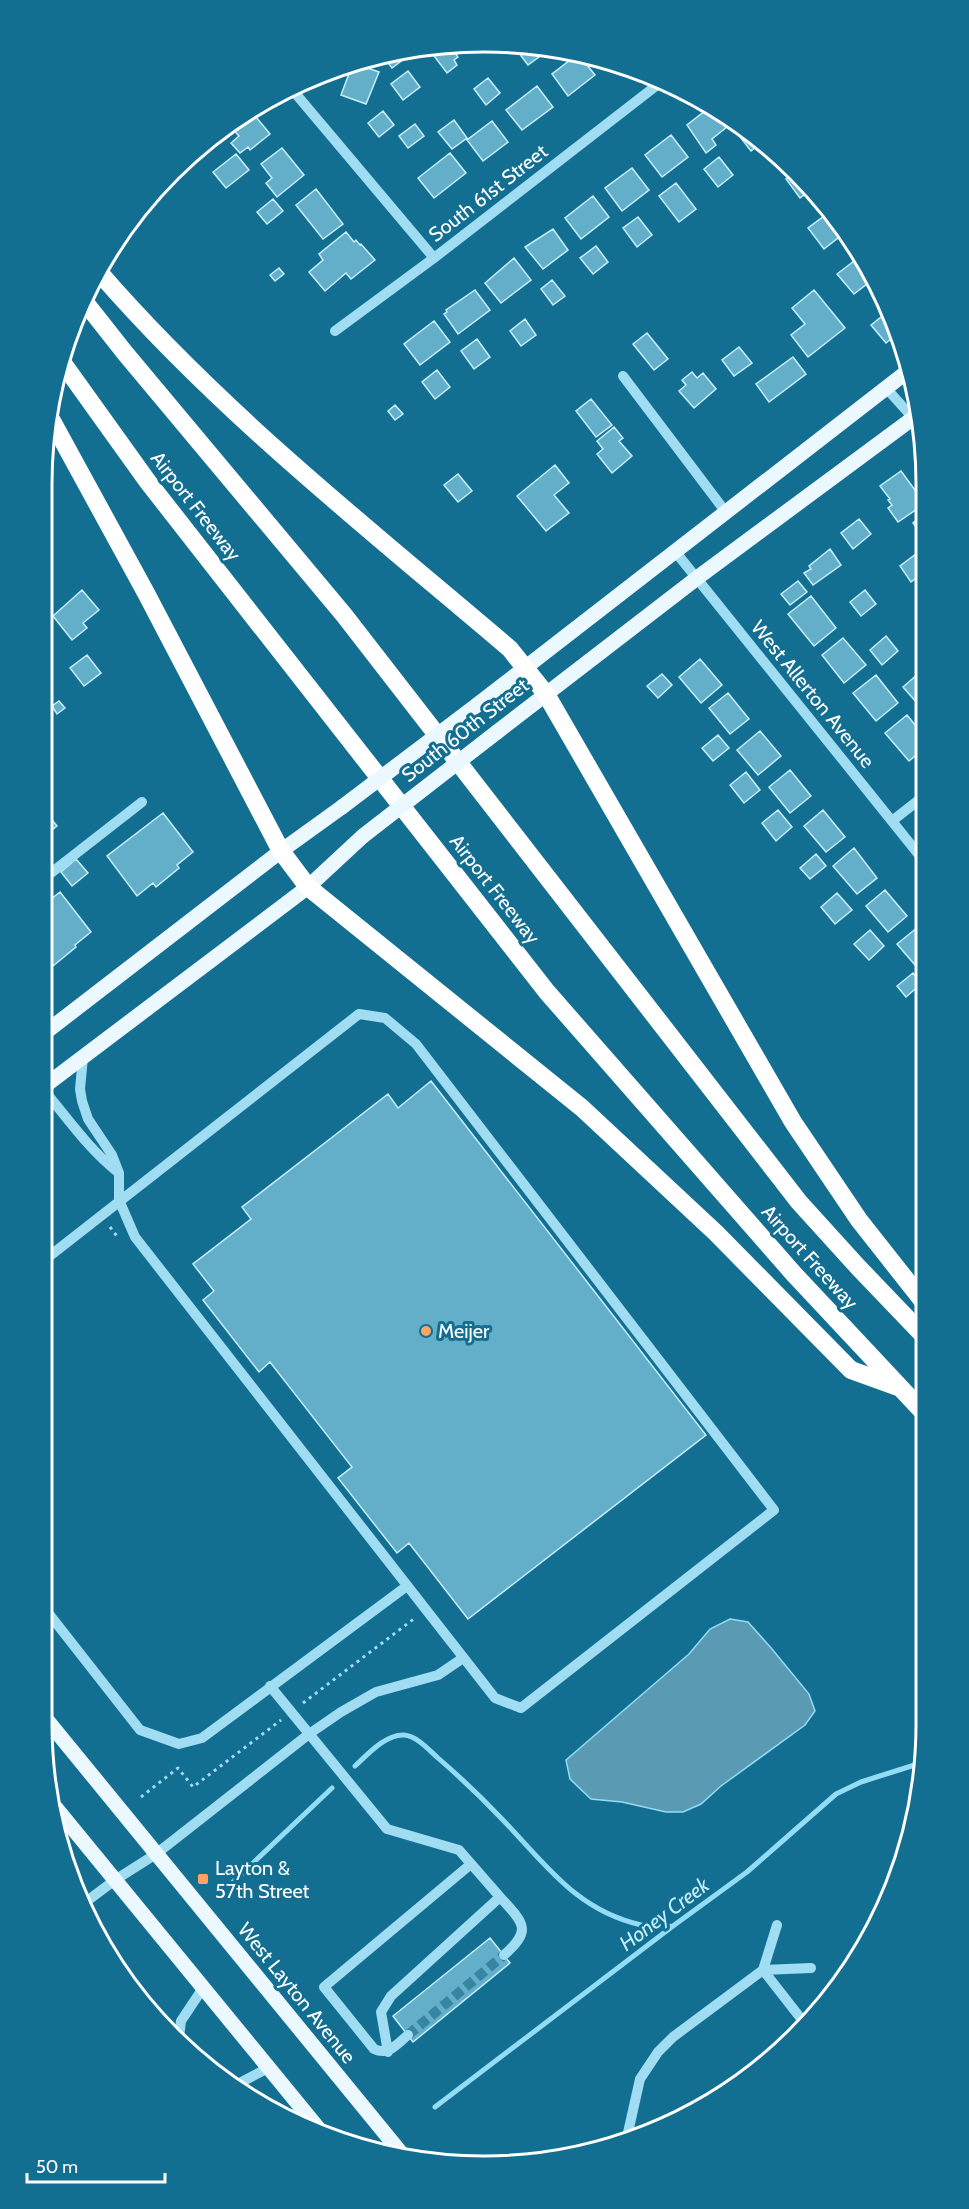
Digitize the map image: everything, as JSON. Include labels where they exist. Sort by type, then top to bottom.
[{"type":"highway","points":[[105,278],[160,339],[211,390],[267,441],[510,649],[524,666],[546,694],[793,1122],[859,1220],[916,1292]]},
{"type":"highway","name":"Airport Freeway","points":[[90,308],[344,615],[799,1202],[916,1328]]},
{"type":"highway","name":"Airport Freeway","points":[[68,370],[148,482],[547,992],[786,1264],[916,1405]]},
{"type":"highway","points":[[56,428],[135,572],[281,851],[308,887],[582,1108],[716,1233],[851,1370],[901,1389]]},
{"type":"main road","name":"South 60th Street","points":[[52,1027],[281,851],[477,705],[524,666],[902,375]]},
{"type":"main road","name":"South 60th Street","points":[[52,1080],[308,887],[363,836],[697,578],[912,425]]},
{"type":"main road","name":"West Layton Avenue","points":[[52,1726],[396,2147]]},
{"type":"main road","points":[[63,1816],[312,2121]]},
{"type":"street","name":"South 61st Street","points":[[335,331],[434,258],[654,87]]},
{"type":"street","points":[[297,95],[434,258]]},
{"type":"street","points":[[623,376],[725,511]]},
{"type":"street","points":[[886,388],[910,411]]},
{"type":"street","name":"West Allerton Avenue","points":[[674,550],[916,851]]},
{"type":"street","points":[[52,870],[142,802]]},
{"type":"street","points":[[892,821],[916,802]]},
{"type":"street","points":[[52,1254],[119,1200],[359,1014],[385,1018],[416,1044],[774,1510],[521,1708],[495,1698],[135,1237],[119,1200],[119,1173],[112,1155],[88,1119],[82,1101],[80,1089],[83,1057]]},
{"type":"street","points":[[52,1101],[105,1162],[119,1173]]},
{"type":"street","points":[[52,1618],[140,1730],[179,1744],[202,1738],[407,1586]]},
{"type":"street","points":[[89,1899],[156,1854],[309,1734],[341,1712],[376,1692],[438,1675],[463,1658]]},
{"type":"street","points":[[270,1686],[387,1829],[459,1850],[500,1897],[519,1919],[523,1929],[519,1943],[504,1955]]},
{"type":"street","points":[[408,2035],[388,2052],[374,2049],[324,1987],[471,1864]]},
{"type":"street","points":[[388,2052],[381,2012],[391,1995],[500,1897]]},
{"type":"street","points":[[763,1970],[777,1925]]},
{"type":"street","points":[[628,2132],[640,2079],[658,2052],[673,2037],[763,1970],[811,1968]]},
{"type":"street","points":[[763,1970],[801,2018]]},
{"type":"street","points":[[180,2031],[181,2021],[203,1988]]},
{"type":"street","points":[[242,2082],[268,2068]]},
{"type":"path","points":[[101,1215],[122,1243]]},
{"type":"water","points":[[730,1619],[748,1622],[809,1694],[815,1711],[805,1725],[721,1786],[701,1804],[683,1812],[666,1812],[622,1802],[591,1799],[570,1779],[566,1760],[689,1654],[710,1629]]},
{"type":"building","points":[[455,53],[458,57],[454,60],[457,65],[447,73],[434,55]]},
{"type":"building","points":[[519,54],[540,56],[528,65]]},
{"type":"building","points":[[402,61],[392,68],[389,64]]},
{"type":"building","points":[[569,61],[587,65],[595,75],[568,96],[552,74]]},
{"type":"building","points":[[368,68],[379,72],[366,104],[341,95],[349,74]]},
{"type":"building","points":[[408,71],[420,87],[403,100],[391,84]]},
{"type":"building","points":[[488,78],[500,93],[486,105],[474,89]]},
{"type":"building","points":[[537,86],[553,107],[522,130],[506,110]]},
{"type":"building","points":[[383,111],[394,125],[379,137],[368,123]]},
{"type":"building","points":[[703,112],[727,127],[712,139],[716,145],[706,153],[687,125]]},
{"type":"building","points":[[256,118],[270,134],[250,150],[248,147],[240,153],[231,143],[239,136],[235,132]]},
{"type":"building","points":[[454,120],[467,138],[452,149],[438,132]]},
{"type":"building","points":[[492,121],[508,142],[483,161],[467,140]]},
{"type":"building","points":[[415,124],[424,136],[408,148],[399,136]]},
{"type":"building","points":[[671,135],[688,157],[662,177],[645,155]]},
{"type":"building","points":[[739,136],[755,148],[751,151]]},
{"type":"building","points":[[282,148],[304,175],[277,197],[266,183],[272,178],[261,164]]},
{"type":"building","points":[[450,153],[466,173],[434,198],[418,178]]},
{"type":"building","points":[[236,154],[249,170],[226,188],[213,172]]},
{"type":"building","points":[[719,157],[733,175],[718,187],[704,169]]},
{"type":"building","points":[[632,168],[649,190],[622,211],[605,188]]},
{"type":"building","points":[[788,177],[804,195],[800,198],[786,179]]},
{"type":"building","points":[[676,183],[696,209],[679,222],[659,196]]},
{"type":"building","points":[[316,189],[343,224],[323,239],[296,205]]},
{"type":"building","points":[[593,196],[609,217],[581,239],[565,218]]},
{"type":"building","points":[[273,199],[283,211],[267,224],[257,212]]},
{"type":"building","points":[[638,217],[652,235],[637,247],[623,228]]},
{"type":"building","points":[[823,217],[839,237],[824,249],[808,228]]},
{"type":"building","points":[[553,229],[568,250],[543,269],[525,247]]},
{"type":"building","points":[[346,232],[375,260],[351,279],[346,273],[325,291],[309,272],[323,260],[319,254]]},
{"type":"building","points":[[596,246],[608,262],[593,274],[580,258]]},
{"type":"building","points":[[514,258],[531,280],[501,303],[485,283]]},
{"type":"building","points":[[854,261],[867,284],[854,294],[837,274]]},
{"type":"building","points":[[279,268],[284,274],[275,281],[270,275]]},
{"type":"building","points":[[552,280],[565,296],[553,305],[541,289]]},
{"type":"building","points":[[475,290],[490,310],[458,334],[444,314],[446,310]]},
{"type":"building","points":[[814,290],[845,328],[808,357],[791,335],[805,324],[792,308]]},
{"type":"building","points":[[883,316],[891,339],[886,343],[871,325]]},
{"type":"building","points":[[525,319],[536,335],[521,346],[510,331]]},
{"type":"building","points":[[434,321],[450,342],[420,365],[404,344]]},
{"type":"building","points":[[647,333],[668,359],[654,370],[633,344]]},
{"type":"building","points":[[477,339],[490,357],[474,369],[461,351]]},
{"type":"building","points":[[739,347],[752,363],[734,376],[722,360]]},
{"type":"building","points":[[793,357],[806,374],[769,402],[756,384]]},
{"type":"building","points":[[437,370],[450,387],[435,399],[422,382]]},
{"type":"building","points":[[692,372],[697,378],[703,373],[716,389],[694,408],[679,391],[686,385],[682,380]]},
{"type":"building","points":[[591,399],[612,425],[596,437],[576,411]]},
{"type":"building","points":[[395,405],[403,414],[395,420],[388,411]]},
{"type":"building","points":[[614,427],[623,438],[619,441],[632,456],[612,473],[597,454],[603,449],[597,441]]},
{"type":"building","points":[[555,465],[569,483],[554,495],[569,513],[546,531],[517,496]]},
{"type":"building","points":[[901,471],[916,491],[916,510],[898,522],[888,508],[892,505],[888,500],[890,499],[880,486]]},
{"type":"building","points":[[458,474],[472,491],[458,502],[444,485]]},
{"type":"building","points":[[859,519],[871,534],[853,549],[841,533]]},
{"type":"building","points":[[830,549],[841,565],[813,585],[804,573],[811,569],[809,566]]},
{"type":"building","points":[[916,554],[916,578],[911,582],[900,566]]},
{"type":"building","points":[[798,581],[807,592],[790,605],[781,594]]},
{"type":"building","points":[[82,590],[99,610],[83,623],[87,628],[72,640],[53,616]]},
{"type":"building","points":[[865,590],[876,604],[861,616],[850,602]]},
{"type":"building","points":[[811,596],[836,628],[814,646],[788,614]]},
{"type":"building","points":[[886,636],[898,651],[882,665],[870,650]]},
{"type":"building","points":[[843,638],[866,665],[844,683],[822,655]]},
{"type":"building","points":[[87,655],[101,673],[84,686],[70,668]]},
{"type":"building","points":[[700,659],[722,685],[701,703],[679,677]]},
{"type":"building","points":[[662,674],[672,685],[658,698],[647,686]]},
{"type":"building","points":[[876,675],[898,703],[876,721],[853,693]]},
{"type":"building","points":[[916,676],[916,702],[903,687]]},
{"type":"building","points":[[728,693],[749,719],[730,734],[709,708]]},
{"type":"building","points":[[59,701],[65,708],[57,714],[52,706]]},
{"type":"building","points":[[907,715],[916,726],[916,755],[909,761],[885,733]]},
{"type":"building","points":[[760,731],[781,756],[758,775],[737,750]]},
{"type":"building","points":[[718,735],[729,748],[713,761],[702,748]]},
{"type":"building","points":[[790,770],[811,796],[790,813],[769,787]]},
{"type":"building","points":[[746,772],[760,790],[744,803],[730,785]]},
{"type":"building","points":[[778,810],[792,827],[776,841],[762,823]]},
{"type":"building","points":[[823,810],[845,837],[826,852],[804,826]]},
{"type":"building","points":[[163,813],[193,852],[177,865],[179,868],[156,887],[153,883],[137,896],[107,856]]},
{"type":"building","points":[[52,820],[57,826],[52,830]]},
{"type":"building","points":[[854,848],[877,878],[857,894],[833,866]]},
{"type":"building","points":[[816,854],[826,866],[810,879],[800,868]]},
{"type":"building","points":[[76,859],[88,873],[72,886],[61,872]]},
{"type":"building","points":[[885,890],[907,916],[888,932],[866,906]]},
{"type":"building","points":[[60,892],[91,932],[53,966],[52,964],[52,898]]},
{"type":"building","points":[[837,893],[852,910],[835,924],[821,907]]},
{"type":"building","points":[[916,929],[916,966],[897,944]]},
{"type":"building","points":[[870,930],[884,946],[869,960],[854,944]]},
{"type":"building","points":[[913,973],[916,977],[916,988],[906,997],[897,986]]},
{"type":"building","name":"Meijer","points":[[431,1081],[706,1435],[468,1619],[409,1543],[397,1553],[338,1478],[352,1467],[270,1362],[259,1372],[203,1300],[214,1291],[193,1264],[251,1219],[242,1207],[388,1094],[398,1108]]},
{"type":"building","points":[[490,1938],[510,1963],[413,2042],[393,2016]]},
{"type":"waterway","points":[[355,1766],[384,1741],[404,1735],[414,1738],[470,1787],[547,1868],[579,1896],[618,1918],[645,1926],[673,1926]]},
{"type":"waterway","name":"Honey Creek","points":[[435,2107],[747,1872],[836,1794],[861,1782],[915,1765]]},
{"type":"waterway","points":[[233,1882],[332,1788]]},
{"type":"tunnel","points":[[408,2035],[504,1955]]},
{"type":"place","name":"Meijer","points":[[426,1331]]},
{"type":"place","name":"Layton & 57th Street","points":[[203,1879]]}]
